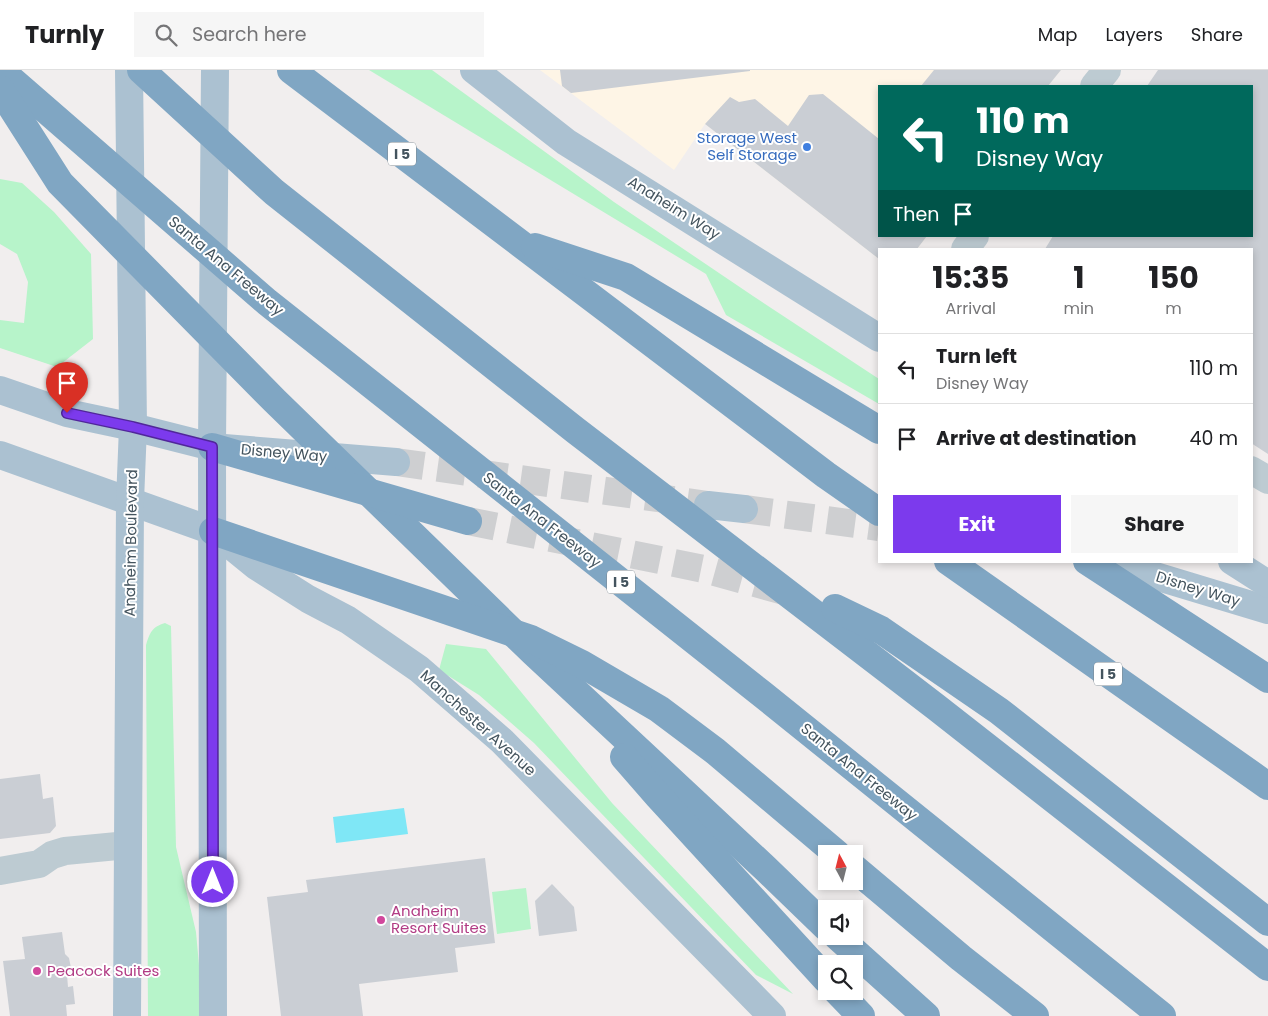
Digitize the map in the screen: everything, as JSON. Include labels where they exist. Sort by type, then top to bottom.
[{"type":"highway","name":"Santa Ana Freeway","points":[[0,70],[267,302],[762,694],[1162,1016]]},
{"type":"highway","points":[[142,70],[274,192],[575,430],[936,707],[1268,966]]},
{"type":"highway","name":"I 5","points":[[291,70],[512,239],[826,475],[878,511]]},
{"type":"highway","points":[[0,89],[60,183],[275,401],[533,652],[818,919]]},
{"type":"highway","points":[[512,239],[626,277],[878,429]]},
{"type":"highway","points":[[212,447],[468,521]]},
{"type":"highway","points":[[213,531],[531,639],[582,664],[659,709],[715,751],[826,845]]},
{"type":"highway","name":"I 5","points":[[951,563],[1268,786]]},
{"type":"highway","points":[[1090,563],[1268,679]]},
{"type":"highway","points":[[835,608],[881,630],[999,711],[1268,922]]},
{"type":"highway","points":[[533,652],[658,796],[818,970]]},
{"type":"highway","points":[[863,876],[961,958],[1035,1016]]},
{"type":"highway","points":[[846,945],[926,1016]]},
{"type":"highway","points":[[845,1000],[860,1016]]},
{"type":"main road","name":"Anaheim Boulevard","points":[[127,1016],[130,501],[133,427],[129,70]]},
{"type":"main road","points":[[213,1016],[212,447],[215,70]]},
{"type":"main road","name":"Anaheim Way","points":[[474,70],[566,142],[878,337]]},
{"type":"main road","name":"Disney Way","points":[[0,390],[67,413],[212,447],[396,462]]},
{"type":"main road","points":[[0,455],[130,501]]},
{"type":"main road","name":"Manchester Avenue","points":[[130,501],[213,531],[256,566],[308,599],[348,620],[419,669],[502,740],[772,1016]]},
{"type":"main road","points":[[708,505],[744,509]]},
{"type":"main road","name":"Disney Way","points":[[1108,563],[1268,610]]},
{"type":"main road","points":[[1235,563],[1268,584]]},
{"type":"lane","points":[[1095,85],[1107,70]]},
{"type":"lane","points":[[966,248],[974,237]]},
{"type":"lane","points":[[1253,471],[1268,480]]},
{"type":"lane","points":[[0,871],[39,864],[52,855],[65,850],[128,845]]},
{"type":"shaded area","name":"Storage West Self Storage","points":[[540,70],[1061,70],[1049,85],[878,85],[878,237],[926,237],[918,248],[878,248],[878,258],[705,124],[674,170]]},
{"type":"green space","points":[[369,70],[432,70],[614,202],[878,378],[878,403],[726,315],[706,274]]},
{"type":"green space","points":[[0,179],[22,183],[54,212],[91,254],[93,339],[57,367],[0,348],[0,320],[24,323],[28,282],[17,254],[0,244]]},
{"type":"green space","points":[[165,623],[171,626],[176,847],[196,932],[199,965],[199,1016],[148,1016],[146,645],[152,631],[157,626]]},
{"type":"green space","points":[[446,644],[486,649],[612,803],[793,994],[756,975],[534,743],[479,695],[439,670]]},
{"type":"green space","points":[[526,888],[531,929],[497,934],[492,892]]},
{"type":"water","points":[[404,808],[408,834],[336,843],[333,817]]},
{"type":"building","points":[[560,70],[750,71],[571,93],[562,86]]},
{"type":"building","points":[[934,70],[1061,70],[1049,85],[922,85]]},
{"type":"building","points":[[1158,70],[1268,70],[1268,454],[1253,444],[1253,248],[1046,248],[1052,237],[1253,237],[1253,85],[1148,85]]},
{"type":"building","points":[[823,94],[878,138],[878,237],[926,237],[918,248],[878,248],[878,258],[705,124],[730,97],[739,102],[755,99],[788,126],[809,95]]},
{"type":"building","points":[[40,774],[43,799],[53,797],[56,826],[50,833],[0,839],[0,779]]},
{"type":"building","name":"Anaheim Resort Suites","points":[[485,858],[495,943],[455,948],[458,972],[359,984],[363,1016],[281,1016],[267,897],[308,892],[306,880]]},
{"type":"building","points":[[552,884],[574,907],[577,931],[539,936],[535,901]]},
{"type":"building","name":"Peacock Suites","points":[[62,932],[65,954],[69,958],[71,968],[67,975],[68,987],[73,986],[75,1004],[66,1005],[67,1016],[10,1016],[3,961],[25,959],[22,937]]},
{"type":"tunnel","points":[[396,462],[708,505]]},
{"type":"tunnel","points":[[744,509],[878,527]]},
{"type":"tunnel","points":[[468,521],[704,569],[784,591]]},
{"type":"place","name":"Storage West Self Storage","points":[[807,147]]},
{"type":"place","name":"Anaheim Resort Suites","points":[[381,920]]},
{"type":"place","name":"Peacock Suites","points":[[37,971]]},
{"type":"route","points":[[67,413],[212,447],[213,882]]}]
